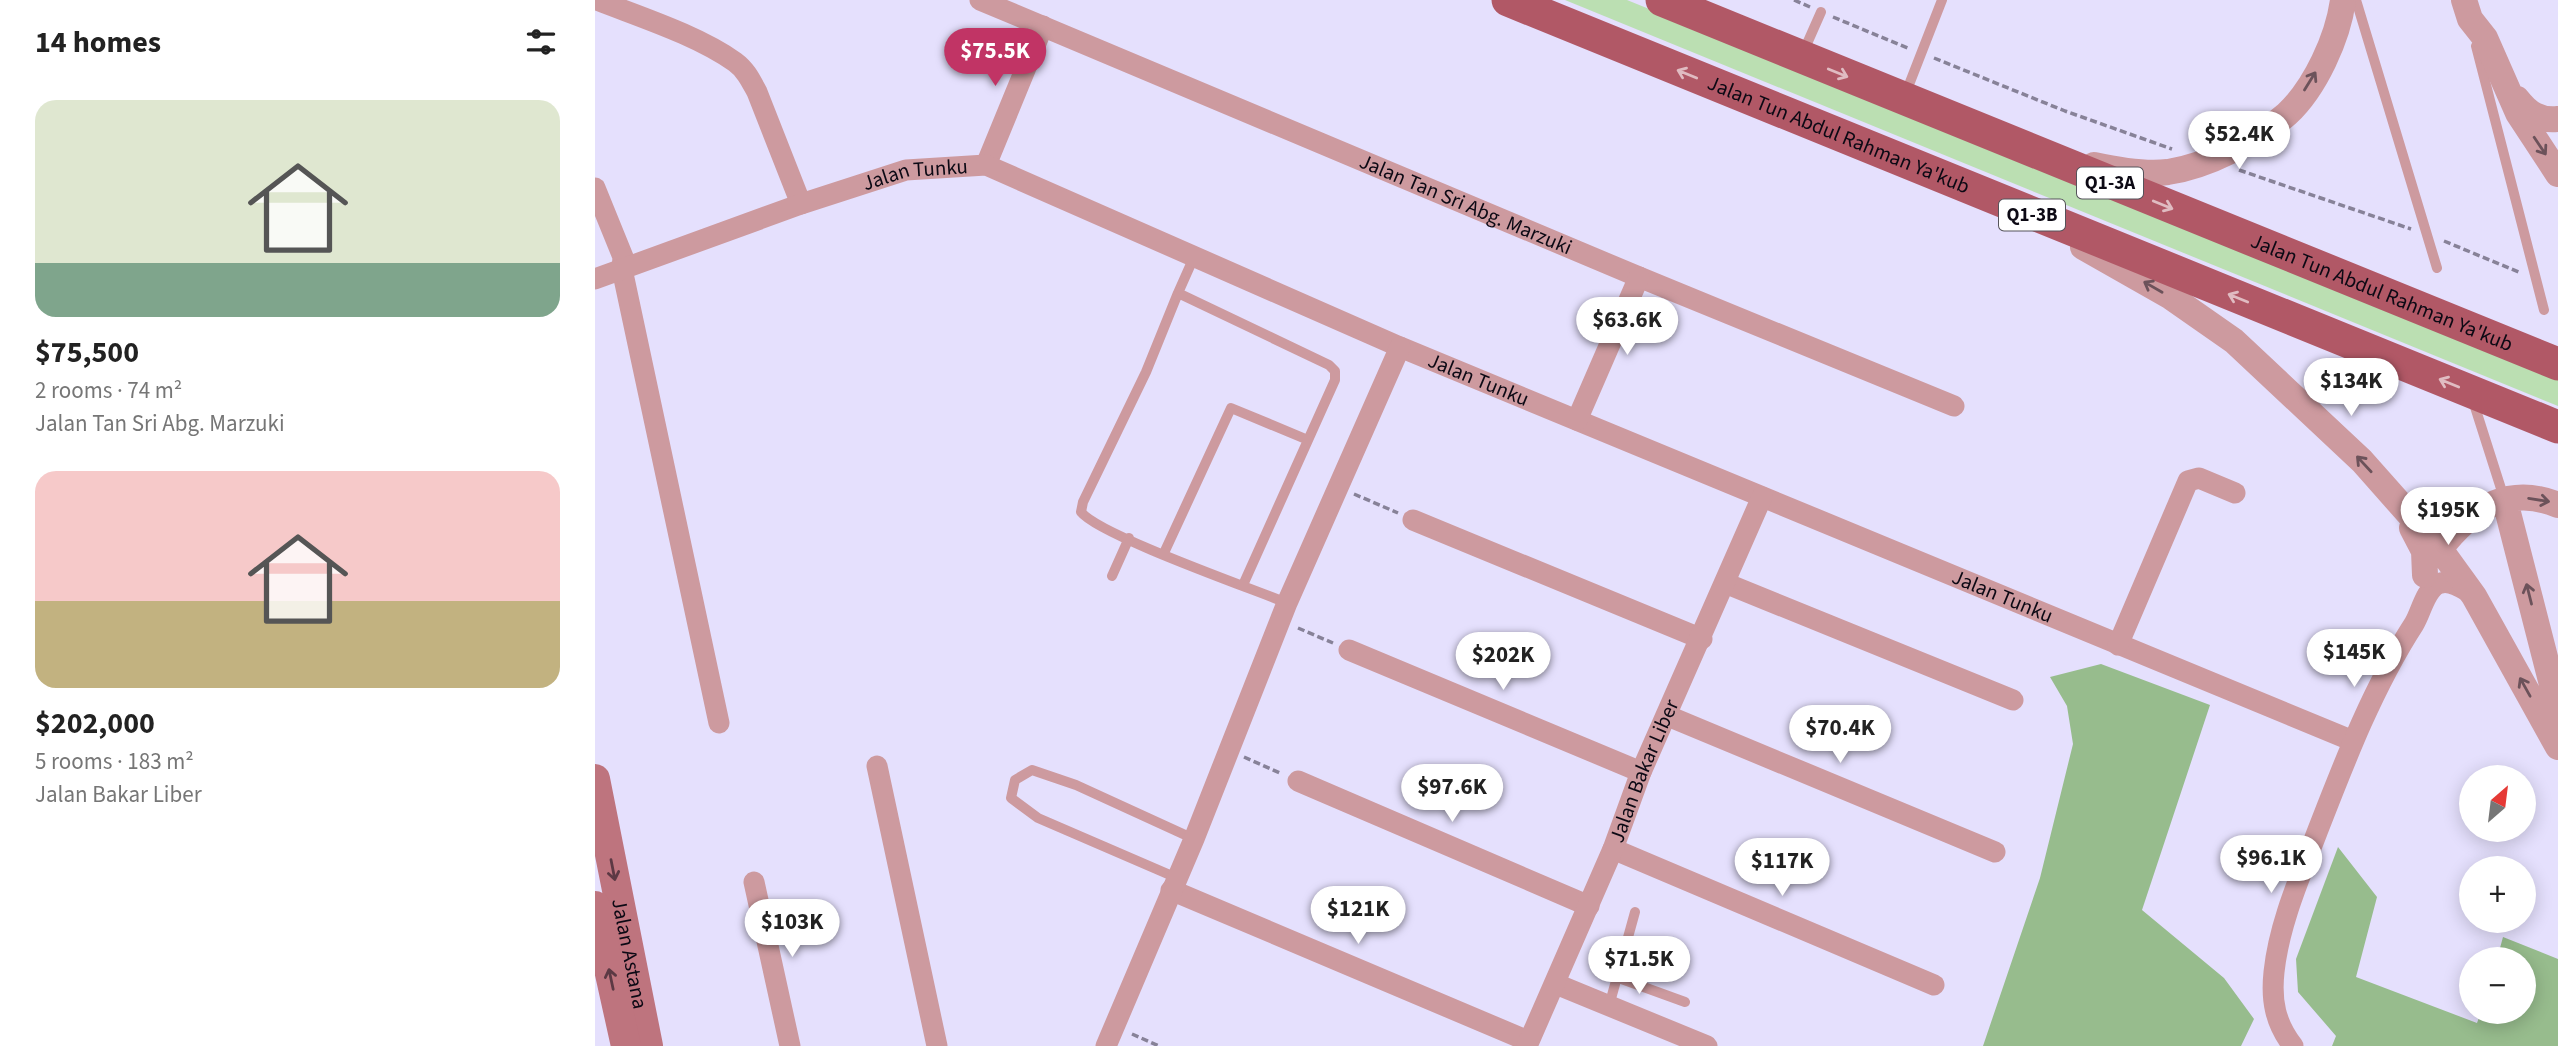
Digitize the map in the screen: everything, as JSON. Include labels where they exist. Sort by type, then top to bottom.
[{"type":"main road","name":"Jalan Tun Abdul Rahman Ya'kub","points":[[1509,0],[2021,211],[2558,427]]},
{"type":"main road","name":"Jalan Tun Abdul Rahman Ya'kub","points":[[1662,0],[1699,7],[1801,57],[2558,364]]},
{"type":"main road","name":"Jalan Astana","points":[[595,779],[648,1046]]},
{"type":"main road","name":"Jalan Astana","points":[[595,906],[626,1046]]},
{"type":"street","points":[[597,0],[715,50],[737,63],[750,77],[757,92],[801,204]]},
{"type":"street","name":"Jalan Tan Sri Abg. Marzuki","points":[[980,0],[1639,277],[1954,406]]},
{"type":"street","points":[[2031,151],[2122,171],[2167,172],[2210,160],[2288,113],[2311,82],[2331,42],[2343,0]]},
{"type":"street","points":[[2467,10],[2485,38],[2518,113],[2558,174]]},
{"type":"street","points":[[986,165],[1043,26]]},
{"type":"street","points":[[2501,78],[2527,111],[2547,119],[2558,119]]},
{"type":"street","name":"Jalan Tunku","points":[[595,279],[801,204],[906,170],[986,165],[1400,347],[2353,741]]},
{"type":"street","points":[[595,188],[623,257],[622,269],[719,723]]},
{"type":"street","points":[[2021,211],[2171,297],[2234,341],[2362,461],[2441,549],[2474,596],[2558,747]]},
{"type":"street","points":[[1577,419],[1639,277]]},
{"type":"street","points":[[1105,1046],[1194,839],[1284,611],[1400,347]]},
{"type":"street","points":[[2118,645],[2188,481],[2199,478],[2235,492]]},
{"type":"street","name":"Jalan Bakar Liber","points":[[1527,1044],[1556,984],[1613,849],[1641,772],[1702,639],[1762,497]]},
{"type":"street","points":[[2399,645],[2404,621],[2425,575],[2441,549],[2471,514],[2505,501],[2522,498],[2546,500],[2558,505]]},
{"type":"street","points":[[2505,501],[2558,708]]},
{"type":"street","points":[[2411,517],[2413,532],[2424,551],[2425,575]]},
{"type":"street","points":[[1413,520],[1702,639]]},
{"type":"street","points":[[1725,583],[2013,700]]},
{"type":"street","points":[[2293,1046],[2281,1031],[2274,1012],[2274,969],[2291,901],[2353,741],[2399,645],[2438,584],[2457,585],[2474,596]]},
{"type":"street","points":[[1349,650],[1641,772]]},
{"type":"street","points":[[1668,716],[1995,852]]},
{"type":"street","points":[[877,766],[937,1046]]},
{"type":"street","points":[[1298,781],[1589,906]]},
{"type":"street","points":[[1613,849],[1934,985]]},
{"type":"street","points":[[754,882],[790,1046]]},
{"type":"street","points":[[1174,884],[1527,1044]]},
{"type":"street","points":[[1556,984],[1707,1046]]},
{"type":"lane","points":[[1903,99],[1942,0]]},
{"type":"lane","points":[[2356,0],[2437,268]]},
{"type":"lane","points":[[2467,10],[2544,310]]},
{"type":"lane","points":[[1801,57],[1821,12]]},
{"type":"lane","points":[[1194,257],[1146,372],[1081,512],[1087,519],[1129,538],[1243,585],[1284,611]]},
{"type":"lane","points":[[1178,293],[1329,365],[1335,371],[1335,380],[1243,585]]},
{"type":"lane","points":[[2475,407],[2505,501]]},
{"type":"lane","points":[[1164,553],[1231,408],[1308,440]]},
{"type":"lane","points":[[1112,576],[1129,538]]},
{"type":"lane","points":[[1174,884],[1038,818],[1011,798],[1015,780],[1032,770],[1076,785],[1194,839]]},
{"type":"lane","points":[[1609,1006],[1635,912]]},
{"type":"lane","points":[[1615,977],[1685,1002]]},
{"type":"path","points":[[1339,487],[1413,520]]},
{"type":"path","points":[[1284,611],[1349,650]]},
{"type":"path","points":[[1229,751],[1298,781]]},
{"type":"path","points":[[1114,1026],[1159,1046]]},
{"type":"green space","points":[[1565,0],[1627,0],[2558,378],[2558,406]]},
{"type":"green space","points":[[2101,664],[2210,705],[2142,910],[2224,978],[2254,1019],[2241,1046],[1983,1046],[2040,878],[2073,744],[2067,706],[2050,677]]},
{"type":"green space","points":[[2338,847],[2377,897],[2356,977],[2459,1016],[2459,1024],[2536,1024],[2536,950],[2558,959],[2558,1046],[2332,1046],[2336,1036],[2298,992],[2296,959]]},
{"type":"green space","points":[[2503,937],[2528,947],[2500,947]]}]
